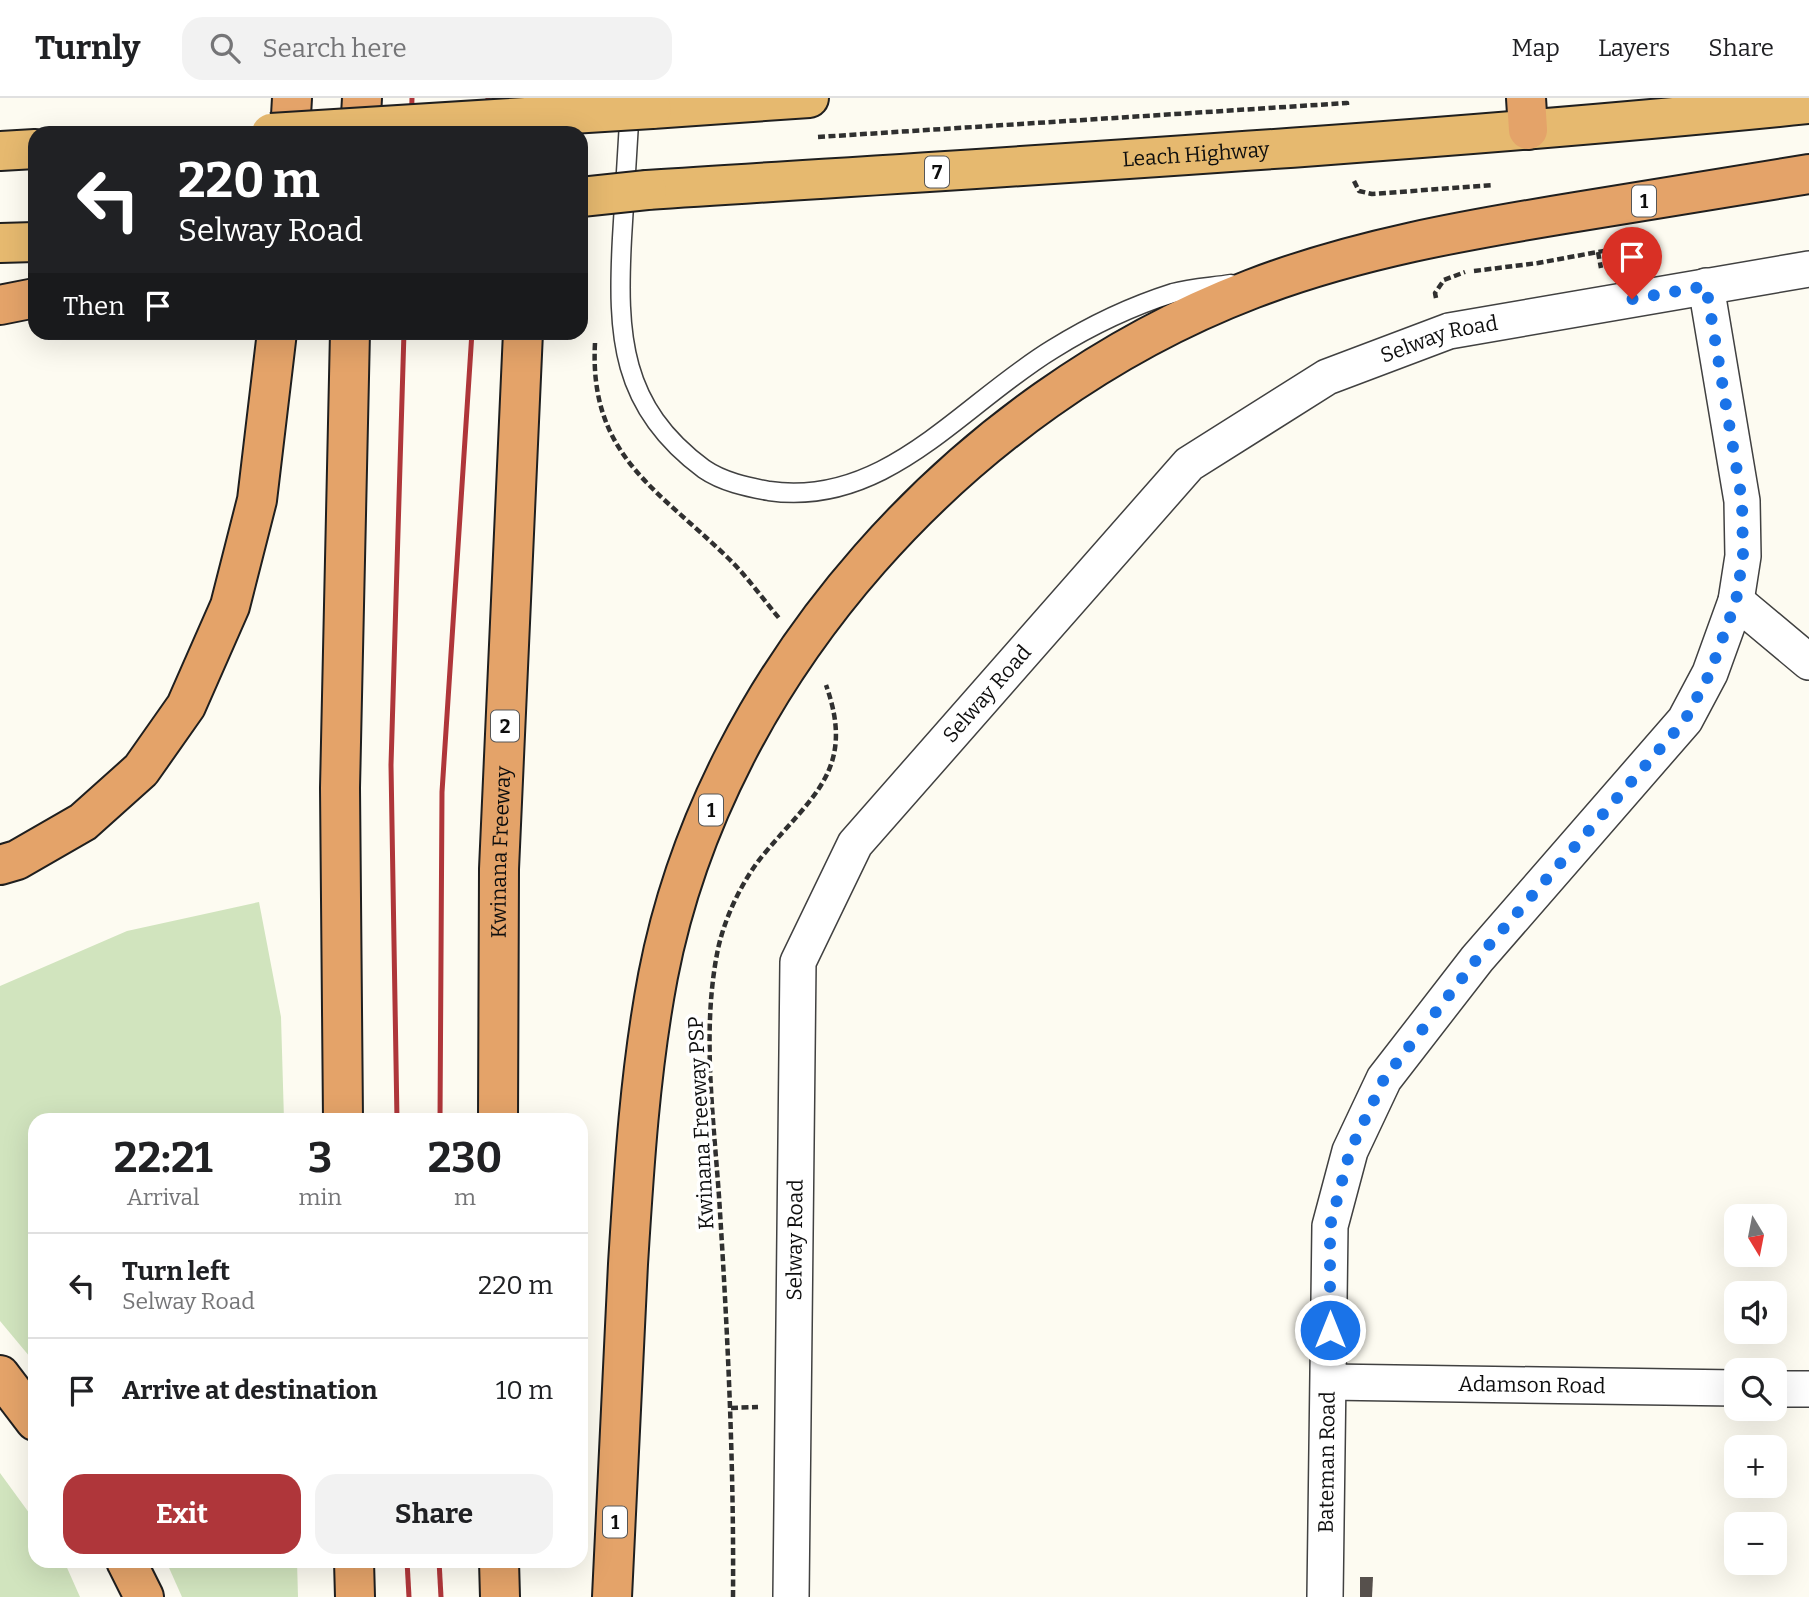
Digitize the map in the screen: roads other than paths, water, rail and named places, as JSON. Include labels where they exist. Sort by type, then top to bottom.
[{"type":"highway","points":[[290,126],[292,98]]},
{"type":"highway","points":[[360,126],[362,98]]},
{"type":"highway","points":[[535,126],[537,98]]},
{"type":"highway","points":[[551,126],[555,98]]},
{"type":"highway","points":[[357,126],[641,103],[809,98]]},
{"type":"highway","name":"Leach Highway","points":[[588,196],[1527,114],[1809,104]]},
{"type":"highway","points":[[0,151],[28,149]]},
{"type":"highway","name":"1","points":[[612,1597],[636,1135],[659,974],[681,891],[722,783],[771,691],[840,590],[918,506],[1032,407],[1138,340],[1250,290],[1409,242],[1478,228],[1809,174]]},
{"type":"highway","points":[[0,243],[28,242]]},
{"type":"highway","points":[[0,305],[28,299]]},
{"type":"highway","points":[[0,864],[17,860],[83,822],[141,769],[186,706],[230,606],[257,500],[276,340]]},
{"type":"highway","points":[[342,1113],[340,788],[350,340]]},
{"type":"highway","name":"Kwinana Freeway","points":[[498,1113],[499,869],[523,340]]},
{"type":"highway","points":[[0,1375],[28,1411]]},
{"type":"highway","points":[[129,1568],[144,1597]]},
{"type":"highway","points":[[354,1568],[355,1597]]},
{"type":"highway","points":[[499,1568],[500,1597]]},
{"type":"street","name":"Selway Road","points":[[791,1597],[798,962],[855,844],[1189,464],[1327,377],[1449,331],[1809,270]]},
{"type":"street","name":"Bateman Road","points":[[1325,1597],[1330,1226],[1350,1151],[1384,1079],[1477,959],[1685,720],[1710,673],[1736,601],[1743,556],[1742,501],[1706,286]]},
{"type":"street","points":[[1736,601],[1809,662]]},
{"type":"street","name":"Adamson Road","points":[[1329,1382],[1724,1388]]},
{"type":"street","points":[[1787,1389],[1809,1389]]},
{"type":"lane","points":[[1504,98],[1527,114]]},
{"type":"lane","points":[[641,103],[618,304],[622,344],[634,384],[652,420],[681,452],[712,474],[748,488],[793,494],[829,492],[861,482],[913,453],[1053,349],[1114,317],[1175,293],[1297,274]]},
{"type":"railway","points":[[411,126],[412,98]]},
{"type":"railway","points":[[486,126],[488,98]]},
{"type":"railway","points":[[397,1113],[391,765],[404,340]]},
{"type":"railway","points":[[440,1113],[442,792],[471,340]]},
{"type":"railway","points":[[407,1568],[409,1597]]},
{"type":"railway","points":[[439,1568],[441,1597]]}]
